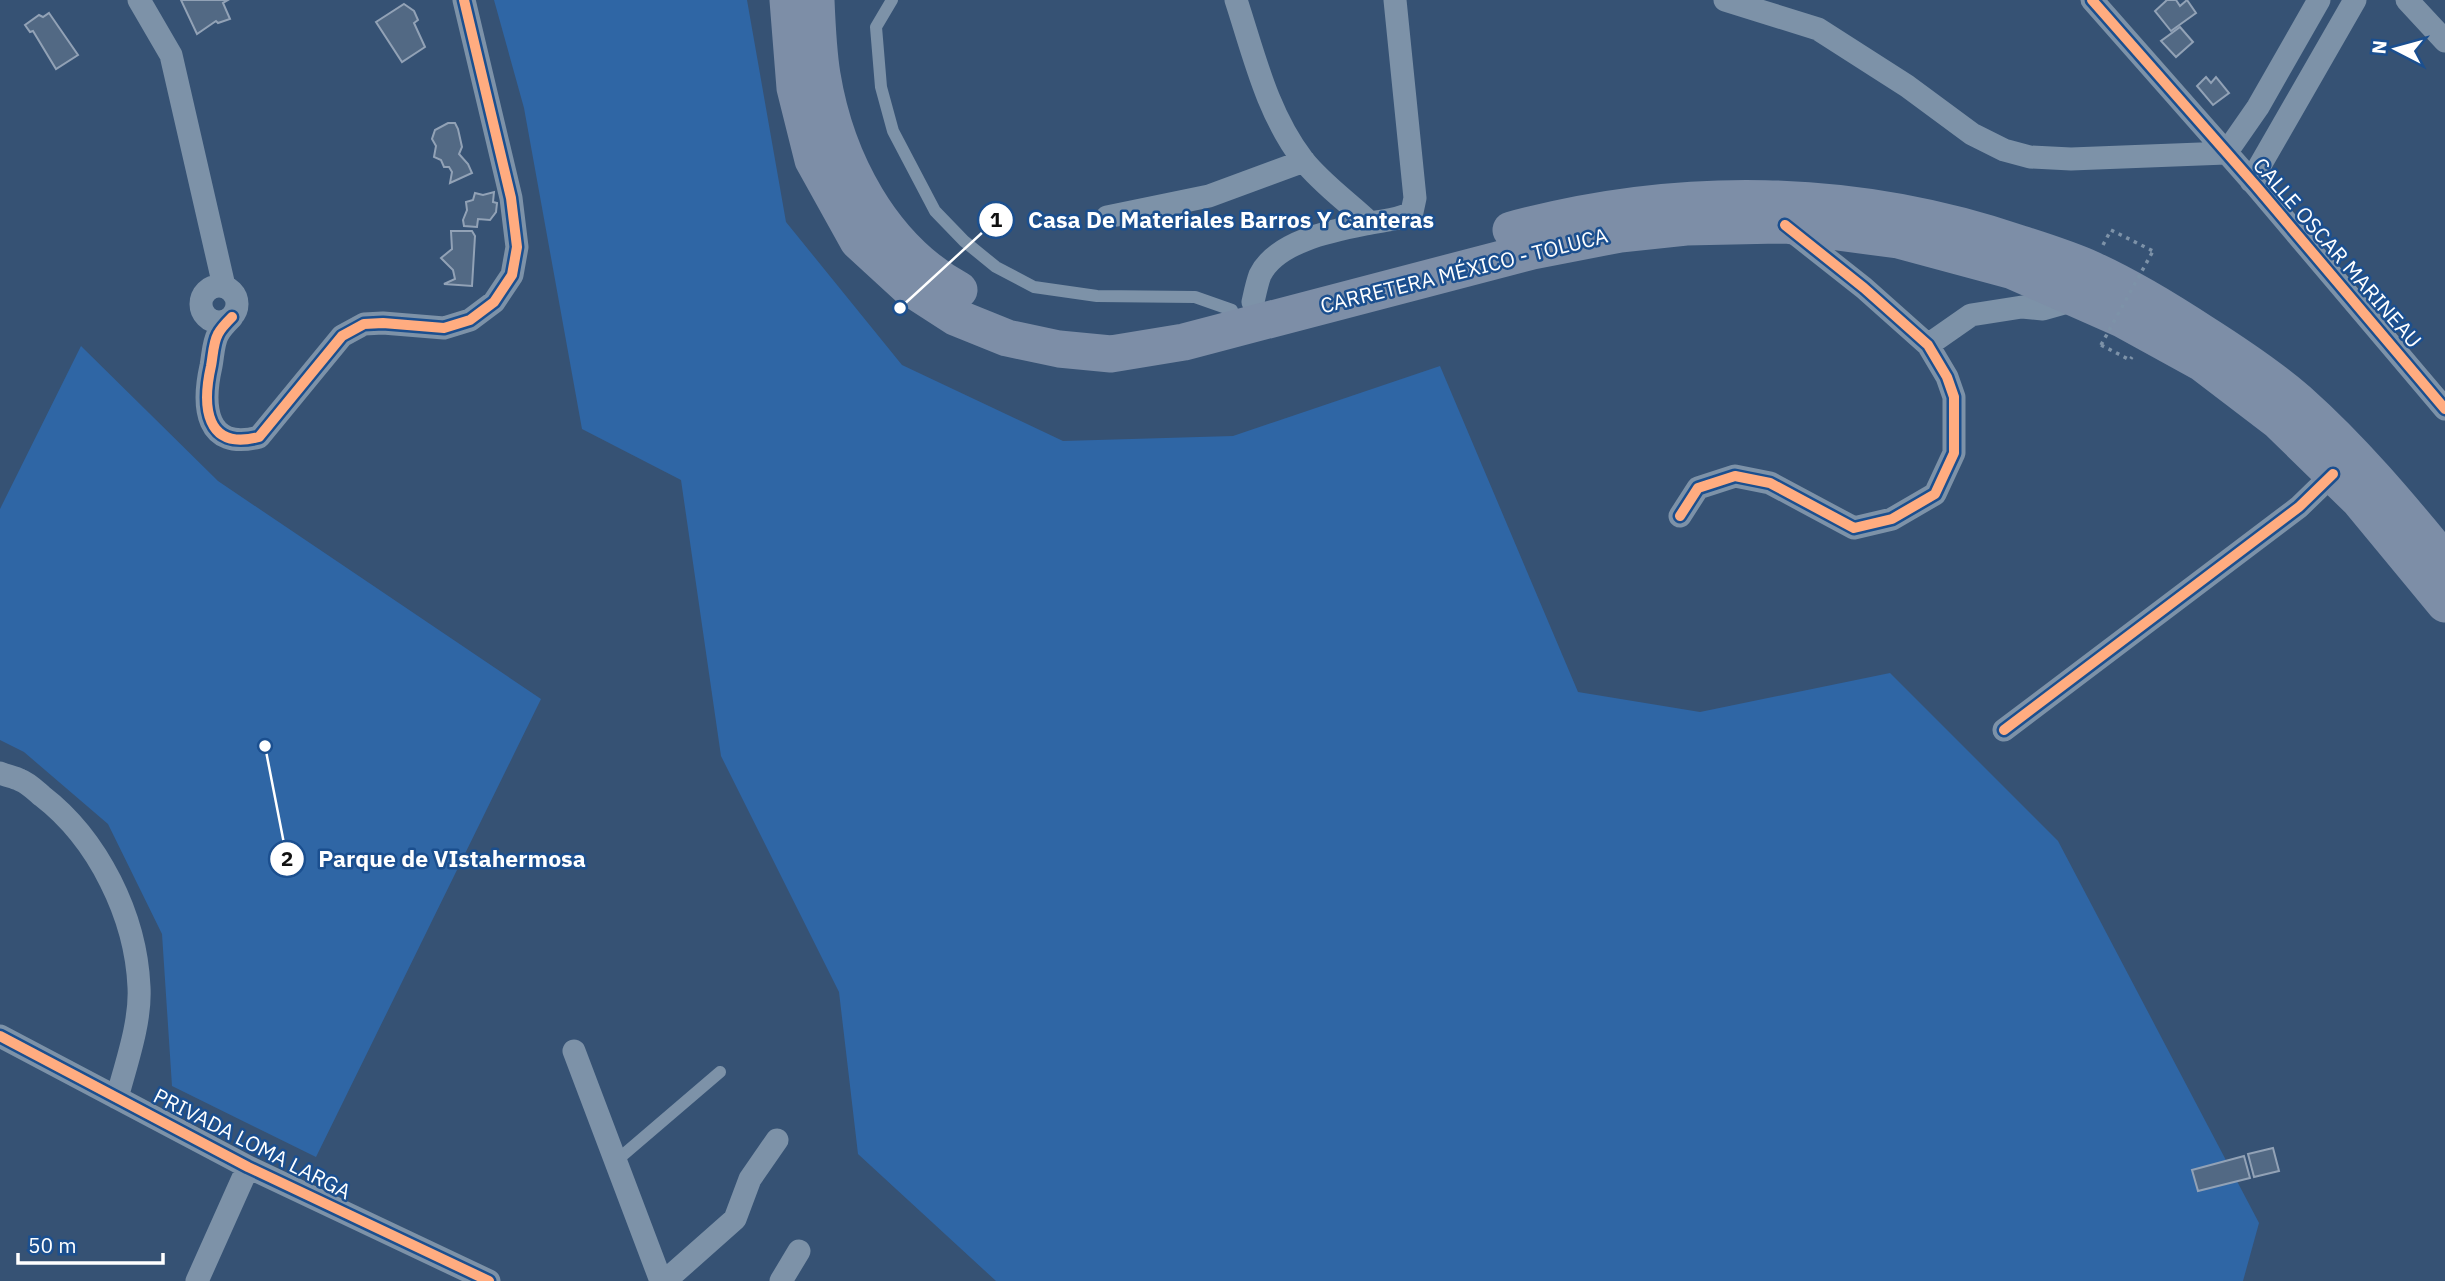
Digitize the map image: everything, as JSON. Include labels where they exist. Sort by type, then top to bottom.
[{"type":"main road","name":"CARRETERA MÉXICO - TOLUCA","points":[[788,0],[795,88],[813,160],[858,241],[907,286],[955,317],[1007,338],[1059,349],[1111,354],[1184,342],[1532,251],[1595,238],[1686,227],[1784,225],[1910,244],[2013,271],[2122,319],[2202,363],[2278,421],[2360,500],[2445,604]]},
{"type":"main road","name":"CARRETERA MÉXICO - TOLUCA","points":[[816,0],[822,75],[841,149],[872,208],[920,264],[978,300],[1013,315],[1046,324],[1079,328],[1145,326],[1182,321],[1516,229],[1631,205],[1754,197],[1813,200],[1906,214],[1949,222],[2001,237],[2091,269],[2144,295],[2236,354],[2297,400],[2336,437],[2375,477],[2445,561]]},
{"type":"street","points":[[139,0],[171,55],[224,286]]},
{"type":"street","points":[[232,317],[220,322],[208,318],[201,308],[203,295],[212,287],[224,286],[234,293],[237,302],[237,310],[232,317],[217,335],[206,388],[206,407],[211,424],[218,431],[225,437],[243,441],[259,437],[342,336],[364,324],[444,328],[470,320],[494,302],[512,275],[517,247],[511,198],[464,0]]},
{"type":"street","points":[[1237,0],[1271,106],[1304,161],[1370,223]]},
{"type":"street","points":[[1243,306],[1261,274],[1276,255],[1298,242],[1370,223],[1400,219],[1412,212],[1415,198],[1395,0]]},
{"type":"street","points":[[1725,0],[1818,29],[1907,86],[1972,134],[2004,150],[2030,157],[2071,159],[2226,153],[2258,107],[2319,0]]},
{"type":"street","name":"CALLE OSCAR MARINEAU","points":[[2092,0],[2251,181],[2445,409]]},
{"type":"street","points":[[2251,181],[2355,0]]},
{"type":"street","points":[[2407,0],[2445,41]]},
{"type":"street","points":[[1107,217],[1209,196],[1304,161]]},
{"type":"street","points":[[1681,516],[1698,488],[1735,476],[1770,483],[1853,528],[1892,519],[1935,494],[1954,453],[1954,397],[1947,377],[1928,345],[1864,288],[1784,225]]},
{"type":"street","points":[[1928,345],[1971,315],[2022,307],[2043,309],[2076,300]]},
{"type":"street","points":[[2004,730],[2298,507],[2333,474]]},
{"type":"street","points":[[0,773],[23,781],[61,810],[91,847],[115,890],[134,946],[140,989],[134,1036],[117,1098]]},
{"type":"street","name":"PRIVADA LOMA LARGA","points":[[0,1036],[248,1167],[489,1281]]},
{"type":"street","points":[[575,1051],[663,1281],[735,1219],[750,1179],[777,1140]]},
{"type":"street","points":[[197,1281],[248,1167]]},
{"type":"street","points":[[781,1281],[799,1251]]},
{"type":"lane","points":[[892,0],[876,27],[881,87],[893,131],[935,211],[964,241],[996,267],[1034,287],[1097,296],[1195,296],[1243,306]]},
{"type":"lane","points":[[616,1161],[720,1072]]},
{"type":"path","points":[[2111,230],[2153,251],[2101,345],[2130,360]]},
{"type":"shaded area","points":[[494,0],[747,0],[786,222],[902,365],[1063,441],[1233,436],[1440,366],[1578,692],[1700,712],[1890,673],[2058,841],[2259,1223],[2243,1281],[996,1281],[858,1154],[839,992],[721,756],[681,480],[582,429],[524,108]]},
{"type":"shaded area","points":[[81,346],[218,481],[541,699],[316,1157],[172,1086],[162,934],[108,824],[24,752],[0,740],[0,509]]},
{"type":"building","points":[[181,0],[228,0],[223,3],[230,19],[218,23],[216,21],[197,34]]},
{"type":"building","points":[[2167,0],[2176,0],[2180,6],[2187,0],[2196,13],[2171,31],[2155,11]]},
{"type":"building","points":[[404,4],[414,11],[418,20],[414,23],[425,47],[402,62],[376,22]]},
{"type":"building","points":[[49,13],[78,55],[56,69],[33,31],[30,32],[25,25],[39,15],[43,17]]},
{"type":"building","points":[[2180,27],[2193,42],[2176,57],[2161,41]]},
{"type":"building","points":[[2206,77],[2211,83],[2216,77],[2229,93],[2213,105],[2197,86]]},
{"type":"building","points":[[448,123],[455,123],[458,129],[462,147],[459,154],[472,173],[450,183],[452,172],[449,167],[444,167],[441,160],[434,157],[436,146],[432,139],[435,130]]},
{"type":"building","points":[[494,192],[496,212],[490,220],[478,219],[477,227],[464,226],[466,202],[473,200],[475,193],[483,195]]},
{"type":"building","points":[[451,231],[472,231],[475,236],[472,286],[444,284],[455,279],[453,270],[441,258],[452,249]]},
{"type":"building","points":[[2273,1148],[2279,1171],[2254,1177],[2248,1154]]},
{"type":"building","points":[[2244,1156],[2250,1178],[2198,1191],[2192,1170]]},
{"type":"cycle path","points":[[232,317],[215,341],[208,381],[208,410],[211,422],[218,431],[227,437],[241,440],[259,437],[342,336],[364,324],[444,328],[470,320],[494,302],[512,275],[517,247],[511,198],[464,0]]},
{"type":"cycle path","points":[[2092,0],[2256,186],[2445,409]]},
{"type":"cycle path","points":[[1680,516],[1698,488],[1735,476],[1770,483],[1854,528],[1892,519],[1935,494],[1954,453],[1954,397],[1947,377],[1928,345],[1864,288],[1785,225]]},
{"type":"cycle path","points":[[2004,730],[2299,507],[2333,474]]},
{"type":"cycle path","points":[[0,1036],[248,1167],[489,1281]]},
{"type":"place","name":"Casa De Materiales Barros Y Canteras","points":[[900,308]]},
{"type":"place","name":"Parque de VIstahermosa","points":[[265,746]]}]
